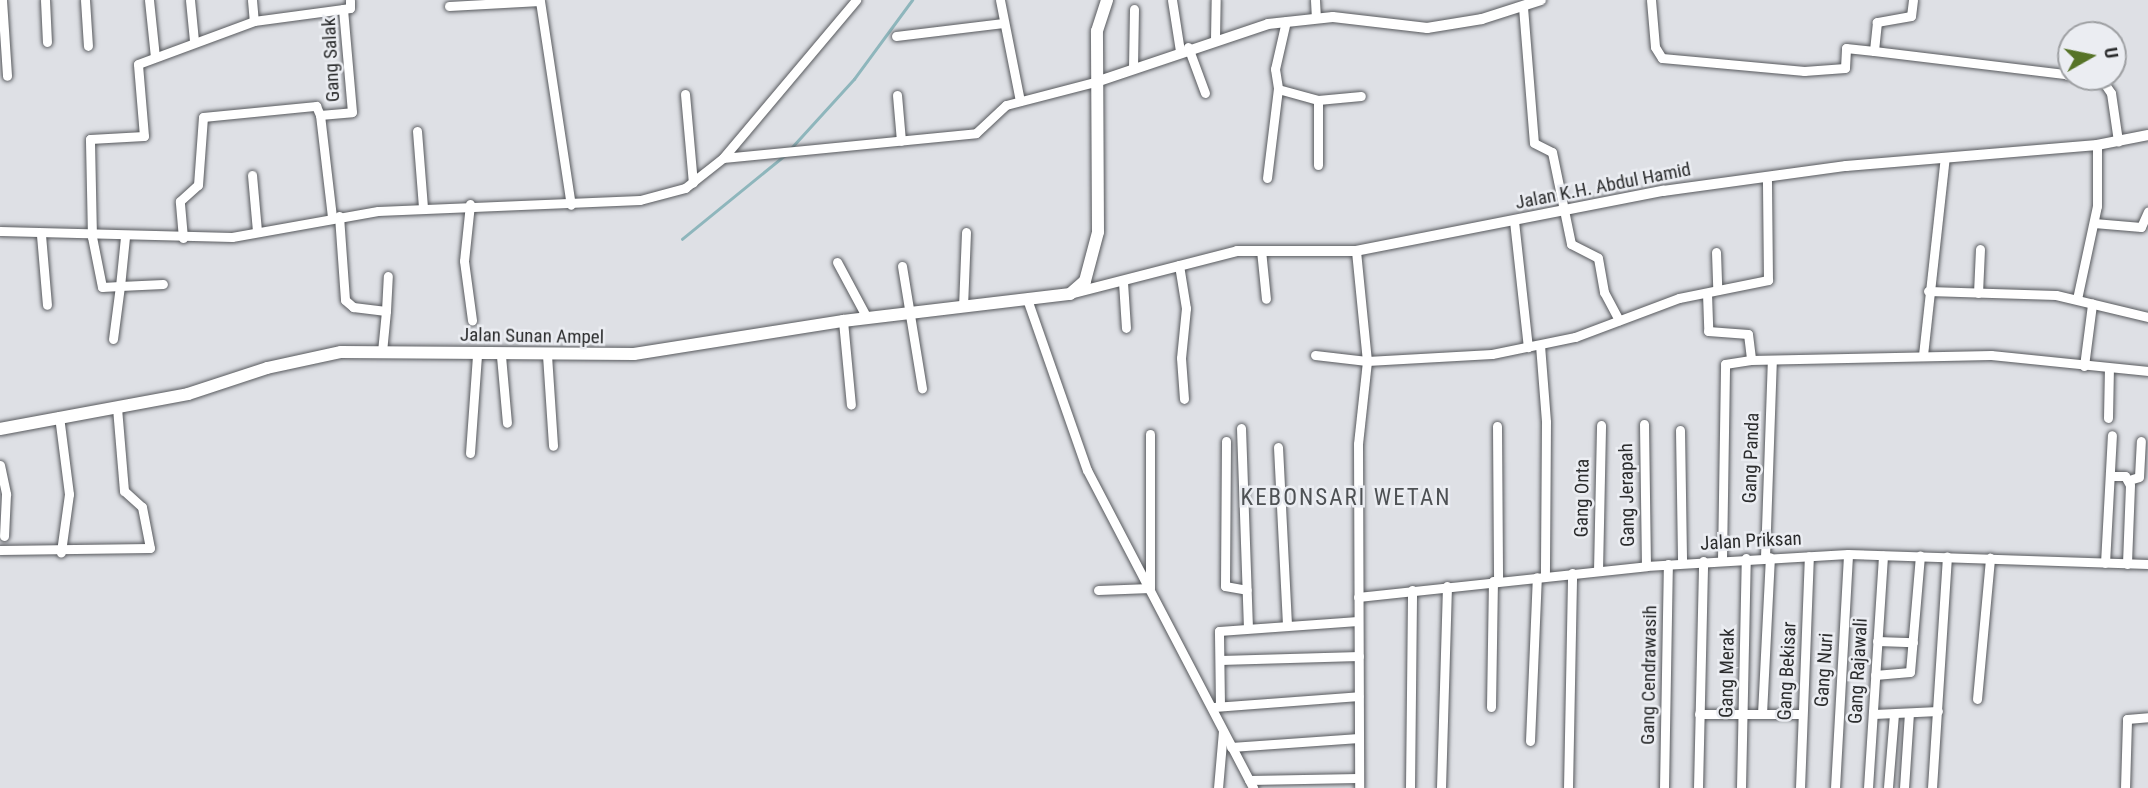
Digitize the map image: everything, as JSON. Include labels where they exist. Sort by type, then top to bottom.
[{"type":"main road","points":[[1070,294],[1090,268],[1102,191],[1097,31],[1107,0]]},
{"type":"main road","name":"Jalan Sunan Ampel","points":[[0,429],[188,394],[314,356],[383,345],[501,356],[634,354],[843,321],[1070,294]]},
{"type":"street","points":[[2,0],[7,76]]},
{"type":"street","points":[[44,0],[47,42]]},
{"type":"street","points":[[85,0],[88,46]]},
{"type":"street","points":[[149,0],[155,57]]},
{"type":"street","points":[[190,0],[194,41]]},
{"type":"street","points":[[252,0],[254,21]]},
{"type":"street","points":[[309,0],[310,12]]},
{"type":"street","name":"Gang Salak","points":[[350,0],[350,8],[343,9],[352,112],[320,116],[347,303],[386,319]]},
{"type":"street","points":[[0,231],[93,237],[183,238],[257,231],[336,216],[423,207],[470,204],[571,205],[640,200],[693,183],[723,158],[856,0]]},
{"type":"street","points":[[1000,0],[1020,101]]},
{"type":"street","points":[[1172,0],[1184,49],[1205,93]]},
{"type":"street","points":[[1214,39],[1216,0]]},
{"type":"street","points":[[1315,0],[1315,18]]},
{"type":"street","points":[[723,158],[976,133],[995,113],[1020,101],[1099,81],[1214,39],[1286,22],[1315,18],[1427,28],[1523,7],[1541,0]]},
{"type":"street","points":[[1651,0],[1655,47],[1662,58],[1778,71],[1823,70],[1844,68],[1846,48],[2057,74]]},
{"type":"street","points":[[1874,51],[1877,22],[1911,16],[1913,0]]},
{"type":"street","points":[[450,6],[505,2],[541,3],[571,205]]},
{"type":"street","points":[[1523,7],[1534,143],[1552,152],[1572,247],[1598,258],[1604,292],[1619,320]]},
{"type":"street","points":[[163,284],[99,285],[93,237],[90,139],[144,136],[136,67],[194,41],[254,21],[343,9]]},
{"type":"street","points":[[1133,67],[1134,9]]},
{"type":"street","points":[[1267,178],[1278,89],[1275,69],[1286,22]]},
{"type":"street","points":[[896,36],[1003,23]]},
{"type":"street","points":[[1278,89],[1318,100],[1361,96]]},
{"type":"street","points":[[2110,91],[2119,141]]},
{"type":"street","points":[[685,94],[693,183]]},
{"type":"street","points":[[897,94],[901,141]]},
{"type":"street","points":[[1318,100],[1318,165]]},
{"type":"street","points":[[183,238],[180,201],[198,185],[201,120],[316,106],[320,116]]},
{"type":"street","points":[[417,131],[423,207]]},
{"type":"street","name":"Jalan K.H. Abdul Hamid","points":[[1070,294],[1179,265],[1261,250],[1356,251],[1564,210],[1767,177],[1945,157],[2096,145],[2148,135]]},
{"type":"street","points":[[2077,299],[2094,223],[2096,145]]},
{"type":"street","points":[[1923,355],[1945,157]]},
{"type":"street","points":[[252,175],[257,231]]},
{"type":"street","points":[[1315,355],[1367,361],[1540,345],[1717,290],[1769,279],[1767,177]]},
{"type":"street","points":[[470,204],[464,261],[472,320]]},
{"type":"street","points":[[2094,223],[2141,227],[2148,211]]},
{"type":"street","points":[[1514,221],[1528,347]]},
{"type":"street","points":[[963,307],[966,232]]},
{"type":"street","points":[[41,235],[47,305]]},
{"type":"street","points":[[113,339],[125,237]]},
{"type":"street","points":[[1978,293],[1980,249]]},
{"type":"street","points":[[1261,250],[1266,299]]},
{"type":"street","points":[[1027,299],[1087,470],[1216,706],[1231,747],[1251,784],[1358,783],[1358,444],[1367,361],[1356,251]]},
{"type":"street","points":[[1716,252],[1717,290]]},
{"type":"street","points":[[837,261],[847,274],[867,318]]},
{"type":"street","points":[[1179,265],[1186,308],[1181,358],[1184,399]]},
{"type":"street","points":[[902,266],[922,388]]},
{"type":"street","points":[[1090,268],[1095,281],[1105,286]]},
{"type":"street","points":[[383,345],[388,276]]},
{"type":"street","points":[[1123,282],[1126,328]]},
{"type":"street","points":[[1928,291],[2077,299],[2148,317]]},
{"type":"street","points":[[1707,293],[1708,331],[1748,334],[1751,360]]},
{"type":"street","points":[[2084,366],[2092,304]]},
{"type":"street","points":[[843,321],[851,405]]},
{"type":"street","points":[[1530,741],[1541,576],[1546,422],[1540,345]]},
{"type":"street","points":[[470,453],[477,355]]},
{"type":"street","points":[[547,355],[553,446]]},
{"type":"street","points":[[1722,560],[1725,364],[1751,360],[1991,355],[2148,371]]},
{"type":"street","points":[[501,356],[507,423]]},
{"type":"street","name":"Gang Panda","points":[[1762,714],[1772,360]]},
{"type":"street","points":[[2108,418],[2109,368]]},
{"type":"street","points":[[0,550],[61,552],[150,548],[142,507],[124,491],[117,407]]},
{"type":"street","points":[[59,416],[69,494],[61,552]]},
{"type":"street","name":"Gang Jerapah","points":[[1644,424],[1646,566]]},
{"type":"street","name":"Gang Onta","points":[[1598,571],[1601,425]]},
{"type":"street","points":[[1490,707],[1496,581],[1497,426]]},
{"type":"street","points":[[1241,428],[1248,626]]},
{"type":"street","points":[[1680,430],[1682,563]]},
{"type":"street","points":[[1150,434],[1150,588]]},
{"type":"street","points":[[2105,563],[2112,435]]},
{"type":"street","points":[[2110,476],[2129,480],[2138,477],[2141,441]]},
{"type":"street","points":[[1226,442],[1225,586],[1247,590]]},
{"type":"street","points":[[1278,447],[1287,624]]},
{"type":"street","points":[[0,465],[6,494],[4,536]]},
{"type":"street","points":[[2127,564],[2129,480]]},
{"type":"street","name":"Gang Nuri","points":[[1835,788],[1848,554]]},
{"type":"street","name":"Gang Rajawali","points":[[1868,788],[1883,555]]},
{"type":"street","points":[[1875,675],[1909,675],[1920,555]]},
{"type":"street","name":"Jalan Priksan","points":[[1358,597],[1541,576],[1767,557],[1920,555],[2148,564]]},
{"type":"street","name":"Gang Bekisar","points":[[1800,788],[1809,556]]},
{"type":"street","points":[[1932,788],[1947,556]]},
{"type":"street","name":"Gang Merak","points":[[1741,788],[1746,558]]},
{"type":"street","points":[[1977,699],[1990,558]]},
{"type":"street","points":[[1698,788],[1703,561]]},
{"type":"street","name":"Gang Cendrawasih","points":[[1664,788],[1668,564]]},
{"type":"street","points":[[1568,788],[1572,573]]},
{"type":"street","points":[[1441,788],[1447,586]]},
{"type":"street","points":[[1098,590],[1150,588]]},
{"type":"street","points":[[1410,788],[1412,590]]},
{"type":"street","points":[[1216,706],[1220,660],[1219,631],[1248,626],[1358,621]]},
{"type":"street","points":[[1877,641],[1913,642]]},
{"type":"street","points":[[1220,660],[1359,656]]},
{"type":"street","points":[[1216,706],[1359,696]]},
{"type":"street","points":[[1874,714],[1938,711]]},
{"type":"street","points":[[1904,788],[1909,713]]},
{"type":"street","points":[[1699,714],[1802,714]]},
{"type":"street","points":[[1888,788],[1894,714]]},
{"type":"street","points":[[2125,788],[2127,719],[2148,717]]},
{"type":"street","points":[[1218,788],[1223,729]]},
{"type":"street","points":[[1231,747],[1359,738]]},
{"type":"street","points":[[1871,749],[1890,749]]},
{"type":"waterway","points":[[792,147],[854,79],[912,0]]},
{"type":"waterway","points":[[682,239],[785,155]]},
{"type":"district","name":"KEBONSARI WETAN","points":[[1346,498]]}]
